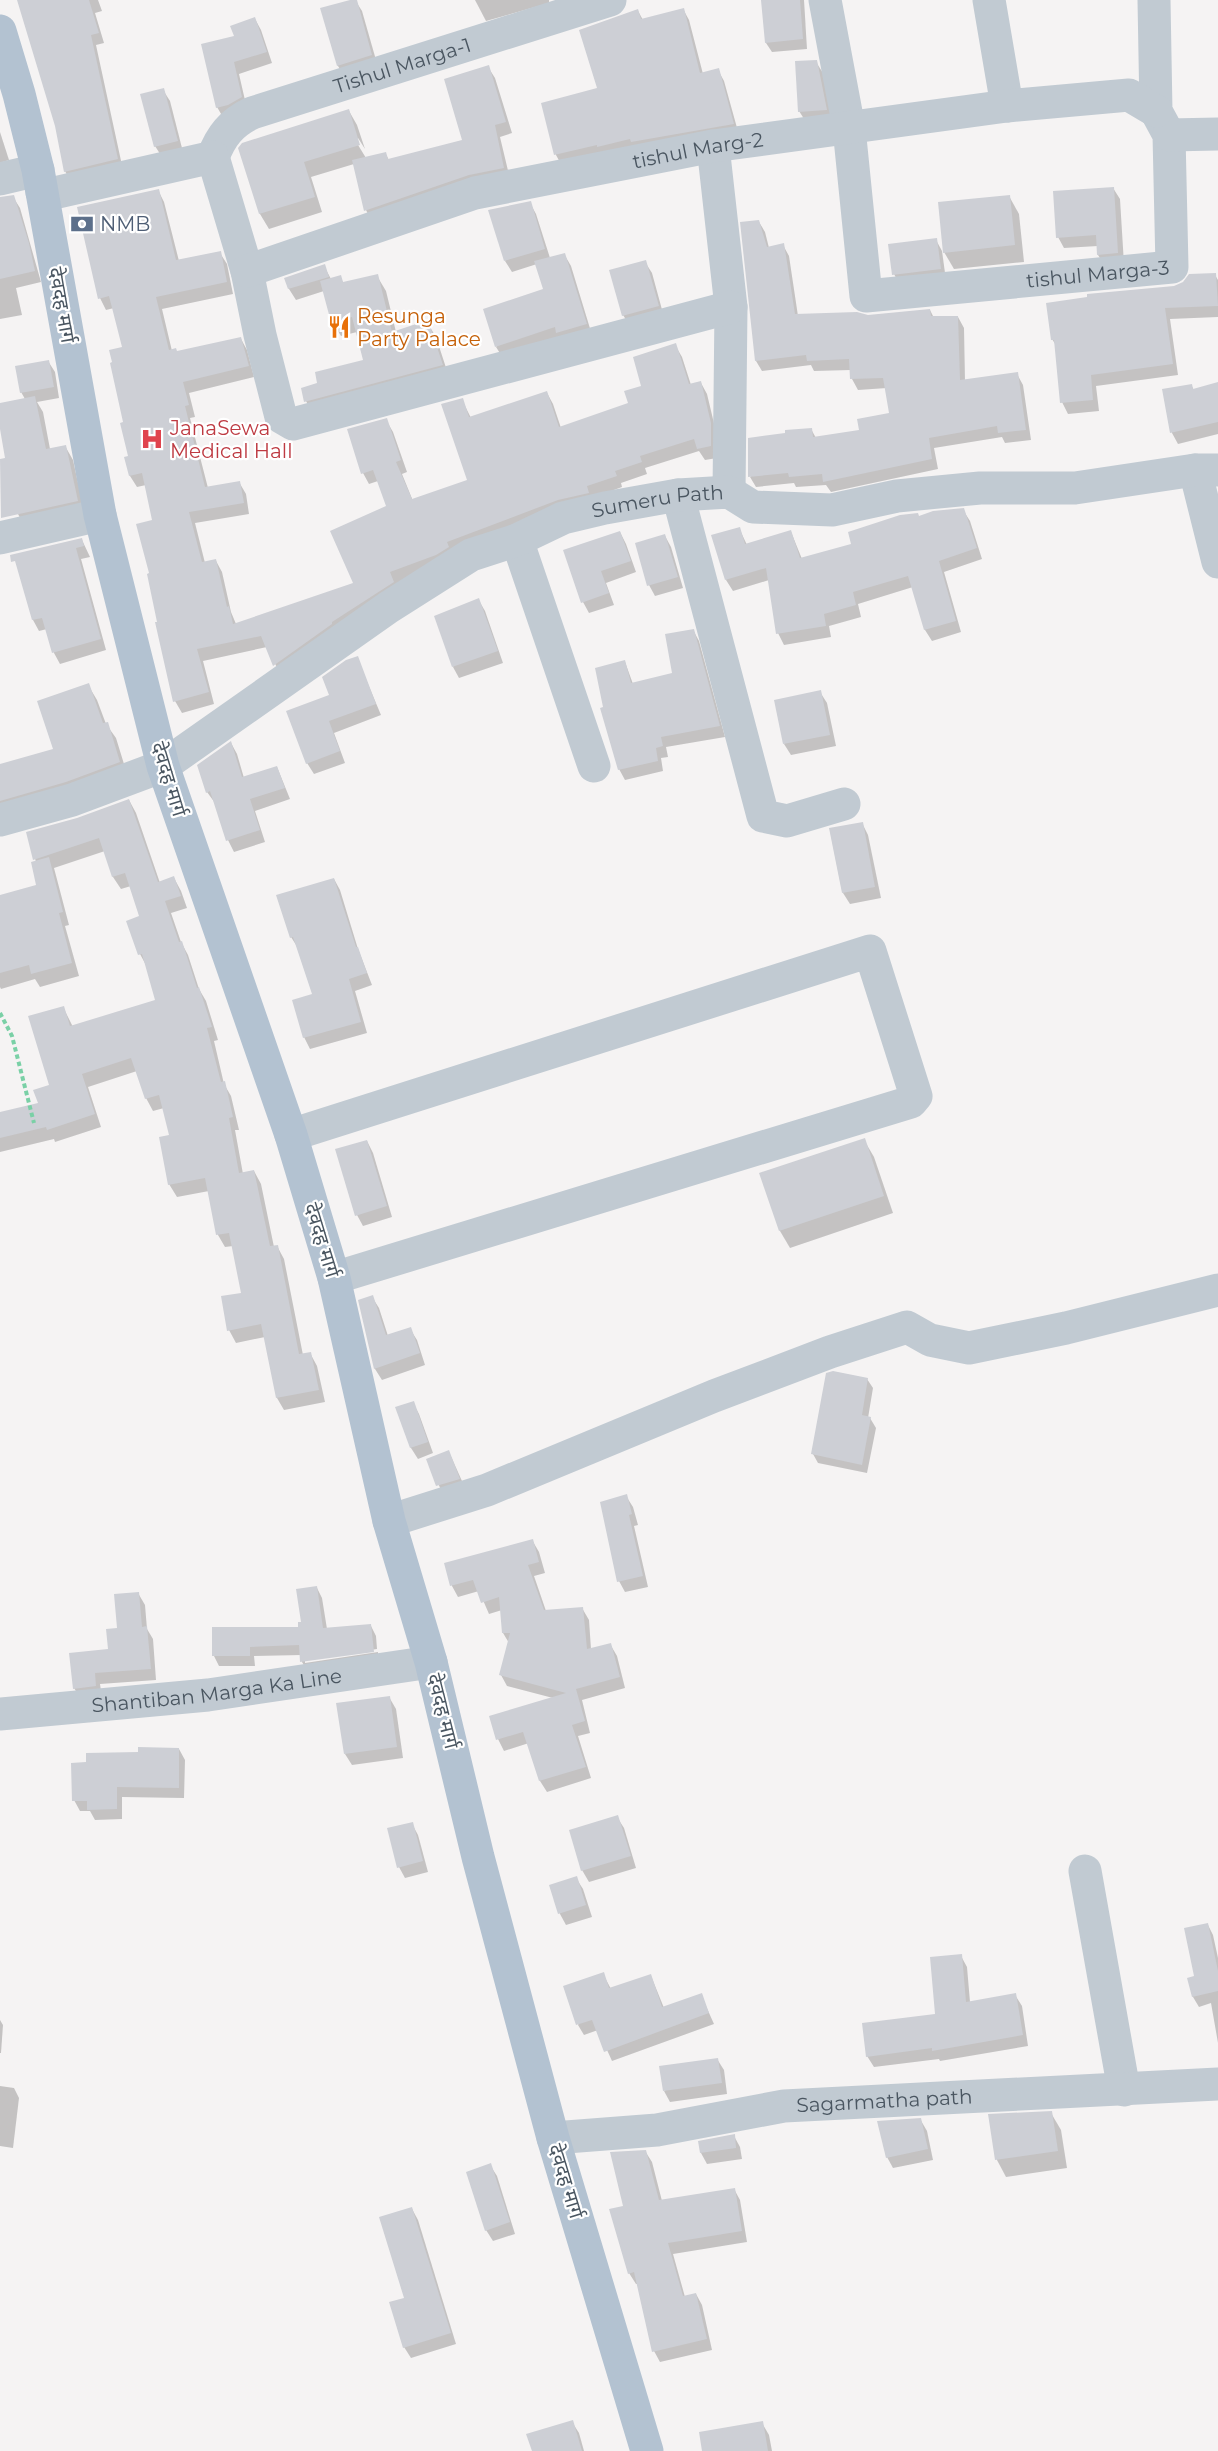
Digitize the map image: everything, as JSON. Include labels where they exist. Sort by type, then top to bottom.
[{"type":"main road","name":"देवदह मार्ग","points":[[0,31],[19,94],[40,181],[100,515],[163,766],[291,1135],[334,1278],[389,1521],[431,1662],[478,1857],[553,2138],[647,2451]]},
{"type":"street","name":"Tishul Marga-1","points":[[213,157],[219,140],[237,120],[252,113],[610,0]]},
{"type":"street","points":[[825,0],[849,128]]},
{"type":"street","points":[[989,0],[1007,106]]},
{"type":"street","points":[[1154,0],[1163,123],[1218,134]]},
{"type":"street","name":"tishul Marg-2","points":[[247,271],[475,193],[713,146],[1007,106],[1129,95],[1163,123]]},
{"type":"street","name":"tishul Marga-3","points":[[849,128],[866,296],[1172,267],[1163,123]]},
{"type":"street","points":[[713,146],[731,308],[729,492]]},
{"type":"street","points":[[0,179],[40,181],[54,193],[213,157],[247,271],[260,335],[281,417],[292,424],[731,308]]},
{"type":"street","points":[[1206,470],[1218,562]]},
{"type":"street","name":"Sumeru Path","points":[[0,820],[72,800],[163,766],[407,596],[471,555],[517,540],[563,518],[678,495],[729,492],[753,507],[832,510],[897,496],[980,488],[1075,488],[1206,470]]},
{"type":"street","points":[[678,495],[763,816],[787,821],[844,804]]},
{"type":"street","points":[[0,538],[100,515]]},
{"type":"street","points":[[517,540],[594,766]]},
{"type":"street","points":[[291,1135],[870,951],[916,1096],[910,1102],[334,1278]]},
{"type":"street","points":[[389,1521],[487,1490],[714,1396],[830,1352],[908,1327],[930,1340],[969,1348],[1066,1329],[1218,1290]]},
{"type":"street","name":"Shantiban Marga Ka Line","points":[[0,1713],[208,1695],[431,1662]]},
{"type":"street","points":[[1085,1871],[1124,2090]]},
{"type":"street","name":"Sagarmatha path","points":[[553,2138],[657,2130],[784,2106],[1218,2084]]},
{"type":"path","points":[[0,1013],[12,1036],[34,1123]]},
{"type":"building","points":[[17,0],[89,0],[99,33],[91,35],[118,159],[64,172],[55,126]]},
{"type":"building","points":[[357,0],[372,55],[337,66],[320,8]]},
{"type":"building","points":[[761,0],[800,0],[803,39],[765,43]]},
{"type":"building","points":[[684,8],[700,73],[719,68],[734,124],[631,142],[630,139],[554,155],[541,103],[597,88],[579,30],[638,9],[641,19]]},
{"type":"building","points":[[255,17],[267,52],[234,62],[242,97],[228,105],[216,108],[201,44],[234,36],[230,26]]},
{"type":"building","points":[[817,60],[827,110],[798,112],[795,61]]},
{"type":"building","points":[[489,65],[506,122],[495,125],[504,168],[469,175],[364,211],[352,160],[386,152],[388,159],[462,140],[444,79]]},
{"type":"building","points":[[164,88],[178,141],[154,147],[140,94]]},
{"type":"building","points":[[349,109],[360,145],[304,162],[315,197],[259,214],[238,148],[242,143]]},
{"type":"building","points":[[1114,187],[1118,253],[1097,255],[1096,235],[1056,238],[1053,191]]},
{"type":"building","points":[[159,189],[176,260],[221,251],[227,282],[156,297],[169,350],[176,348],[177,351],[241,337],[249,366],[183,382],[189,405],[185,406],[205,487],[240,481],[244,503],[189,512],[202,562],[216,559],[233,624],[353,583],[330,531],[386,506],[373,470],[361,474],[347,429],[387,418],[401,460],[396,462],[412,499],[467,480],[441,404],[463,398],[469,417],[547,391],[559,427],[628,403],[624,391],[641,386],[633,357],[676,343],[689,384],[701,381],[711,423],[711,446],[697,449],[694,439],[640,456],[642,462],[615,471],[617,476],[587,486],[589,493],[558,500],[447,542],[449,547],[436,555],[390,572],[394,582],[332,622],[273,666],[261,636],[197,649],[209,692],[173,702],[155,622],[157,622],[147,574],[149,573],[136,524],[152,520],[142,473],[129,476],[124,457],[128,456],[120,423],[123,422],[110,363],[112,362],[109,350],[122,347],[109,296],[98,299],[77,207]]},
{"type":"building","points":[[14,195],[35,271],[0,279],[0,197]]},
{"type":"building","points":[[1010,195],[1015,245],[943,253],[938,202]]},
{"type":"building","points":[[531,201],[545,249],[504,261],[488,210]]},
{"type":"building","points":[[759,220],[767,247],[784,243],[795,314],[857,312],[868,315],[930,309],[931,316],[958,316],[960,380],[1018,372],[1026,430],[998,433],[997,426],[929,438],[932,459],[823,482],[822,474],[789,477],[788,473],[748,477],[748,438],[785,433],[785,430],[812,428],[813,437],[859,430],[857,419],[889,413],[883,378],[850,379],[849,359],[807,361],[806,355],[755,361],[740,222]]},
{"type":"building","points":[[937,238],[941,269],[892,275],[888,244]]},
{"type":"building","points":[[565,253],[587,324],[556,333],[555,327],[495,347],[483,309],[543,289],[534,261]]},
{"type":"building","points":[[646,260],[659,306],[622,316],[609,270]]},
{"type":"building","points":[[325,264],[329,277],[288,289],[284,278]]},
{"type":"building","points":[[1216,273],[1218,306],[1165,308],[1173,364],[1091,375],[1093,400],[1060,403],[1054,340],[1051,340],[1046,303],[1087,297],[1087,294],[1174,286],[1183,282],[1189,274]]},
{"type":"building","points":[[378,274],[392,332],[428,320],[443,365],[304,402],[301,388],[317,383],[315,372],[363,360],[352,317],[331,322],[320,281],[341,275],[343,282]]},
{"type":"building","points":[[49,360],[54,387],[20,393],[15,366]]},
{"type":"building","points":[[1218,382],[1218,422],[1170,433],[1162,389],[1192,384],[1193,389]]},
{"type":"building","points":[[35,396],[46,449],[66,445],[78,501],[1,518],[0,459],[5,458],[0,429],[0,403]]},
{"type":"building","points":[[964,508],[977,548],[939,561],[956,621],[924,630],[908,576],[853,592],[856,605],[824,614],[826,626],[776,634],[766,568],[725,580],[711,535],[740,527],[745,544],[791,530],[800,558],[851,544],[848,532],[900,515],[918,513],[919,516],[933,511]]},
{"type":"building","points":[[620,531],[631,561],[601,571],[609,593],[581,603],[563,550]]},
{"type":"building","points":[[665,534],[678,577],[647,586],[635,543]]},
{"type":"building","points":[[82,538],[84,546],[76,548],[101,639],[52,653],[42,618],[32,620],[15,561],[11,562],[10,555]]},
{"type":"building","points":[[479,598],[498,651],[452,667],[434,616]]},
{"type":"building","points":[[694,629],[720,726],[661,737],[663,746],[656,748],[658,761],[618,770],[600,708],[603,707],[595,668],[625,660],[631,683],[672,673],[665,634]]},
{"type":"building","points":[[358,656],[376,704],[329,721],[340,751],[306,764],[286,711],[329,695],[322,677],[346,660]]},
{"type":"building","points":[[89,683],[103,723],[108,722],[120,762],[66,782],[0,801],[0,764],[53,749],[37,701]]},
{"type":"building","points":[[821,690],[830,735],[783,744],[774,700]]},
{"type":"building","points":[[231,741],[242,777],[277,766],[285,788],[250,799],[260,830],[226,841],[210,791],[206,793],[197,765]]},
{"type":"building","points":[[129,799],[158,882],[174,876],[181,896],[165,901],[179,942],[182,941],[212,1027],[207,1028],[221,1082],[225,1081],[233,1117],[229,1118],[239,1173],[254,1170],[270,1246],[278,1245],[299,1354],[311,1352],[319,1390],[276,1398],[261,1324],[227,1331],[221,1296],[241,1293],[229,1233],[216,1235],[205,1178],[168,1185],[159,1137],[169,1135],[159,1095],[145,1099],[131,1058],[82,1074],[95,1114],[47,1130],[46,1127],[0,1138],[0,1112],[38,1103],[33,1090],[49,1085],[28,1016],[64,1006],[70,1026],[155,1000],[142,954],[138,955],[126,921],[139,916],[125,873],[112,877],[99,838],[33,860],[26,832],[77,818]]},
{"type":"building","points":[[863,822],[875,887],[842,893],[829,828]]},
{"type":"building","points":[[49,857],[63,912],[59,913],[72,963],[31,974],[29,965],[0,973],[0,895],[36,885],[31,862]]},
{"type":"building","points":[[334,878],[356,947],[358,947],[367,973],[349,979],[361,1022],[303,1038],[292,1000],[312,994],[276,895]]},
{"type":"building","points":[[865,1138],[884,1196],[779,1231],[759,1173]]},
{"type":"building","points":[[367,1140],[387,1206],[355,1216],[335,1149]]},
{"type":"building","points":[[373,1295],[386,1335],[411,1327],[420,1353],[374,1369],[358,1300]]},
{"type":"building","points":[[833,1371],[868,1378],[862,1415],[871,1417],[862,1465],[811,1454],[826,1373]]},
{"type":"building","points":[[414,1401],[428,1442],[410,1448],[395,1407]]},
{"type":"building","points":[[449,1450],[460,1479],[436,1486],[426,1459]]},
{"type":"building","points":[[627,1494],[632,1514],[629,1515],[643,1576],[617,1582],[600,1502]]},
{"type":"building","points":[[533,1539],[539,1562],[528,1565],[544,1610],[583,1607],[587,1649],[611,1643],[620,1677],[576,1689],[585,1721],[572,1725],[586,1767],[539,1781],[523,1732],[496,1740],[489,1716],[566,1693],[499,1675],[510,1633],[502,1633],[499,1597],[481,1603],[473,1580],[450,1586],[444,1563]]},
{"type":"building","points":[[317,1586],[323,1628],[371,1624],[374,1652],[300,1662],[299,1645],[250,1647],[250,1656],[212,1656],[212,1627],[298,1627],[298,1622],[301,1622],[296,1589]]},
{"type":"building","points":[[139,1592],[142,1627],[147,1626],[151,1669],[95,1673],[96,1686],[73,1689],[69,1653],[108,1649],[106,1629],[117,1628],[114,1594]]},
{"type":"building","points":[[390,1696],[397,1747],[344,1754],[336,1703]]},
{"type":"building","points":[[138,1747],[179,1748],[179,1788],[117,1787],[117,1809],[87,1810],[87,1801],[72,1801],[71,1763],[86,1762],[86,1753],[138,1752]]},
{"type":"building","points":[[618,1815],[631,1856],[581,1871],[569,1830]]},
{"type":"building","points":[[413,1822],[423,1861],[397,1868],[387,1828]]},
{"type":"building","points":[[577,1876],[586,1905],[558,1914],[549,1885]]},
{"type":"building","points":[[1208,1923],[1218,1971],[1218,1991],[1192,1997],[1187,1978],[1194,1976],[1184,1928]]},
{"type":"building","points":[[962,1954],[966,2002],[1016,1993],[1023,2035],[932,2051],[932,2048],[866,2057],[862,2023],[935,2014],[930,1957]]},
{"type":"building","points":[[604,1972],[609,1988],[651,1974],[662,2007],[702,1993],[709,2013],[604,2052],[592,2020],[576,2025],[563,1986]]},
{"type":"building","points":[[718,2058],[722,2083],[663,2091],[659,2066]]},
{"type":"building","points":[[1052,2111],[1058,2151],[995,2160],[988,2114]]},
{"type":"building","points":[[921,2118],[928,2149],[886,2158],[877,2121]]},
{"type":"building","points":[[735,2134],[736,2148],[700,2153],[698,2141]]},
{"type":"building","points":[[646,2150],[659,2200],[735,2188],[742,2231],[668,2243],[683,2296],[696,2293],[707,2339],[652,2352],[634,2272],[628,2274],[609,2209],[623,2206],[610,2152]]},
{"type":"building","points":[[491,2163],[510,2222],[485,2231],[466,2172]]},
{"type":"building","points":[[412,2207],[451,2333],[403,2348],[389,2302],[404,2298],[379,2217]]},
{"type":"building","points":[[573,2420],[582,2451],[532,2451],[526,2434]]},
{"type":"building","points":[[763,2421],[768,2451],[702,2451],[699,2432]]},
{"type":"place","name":"NMB","points":[[82,224]]},
{"type":"place","name":"Resunga Party Palace","points":[[339,327]]},
{"type":"place","name":"JanaSewa Medical Hall","points":[[152,439]]}]
